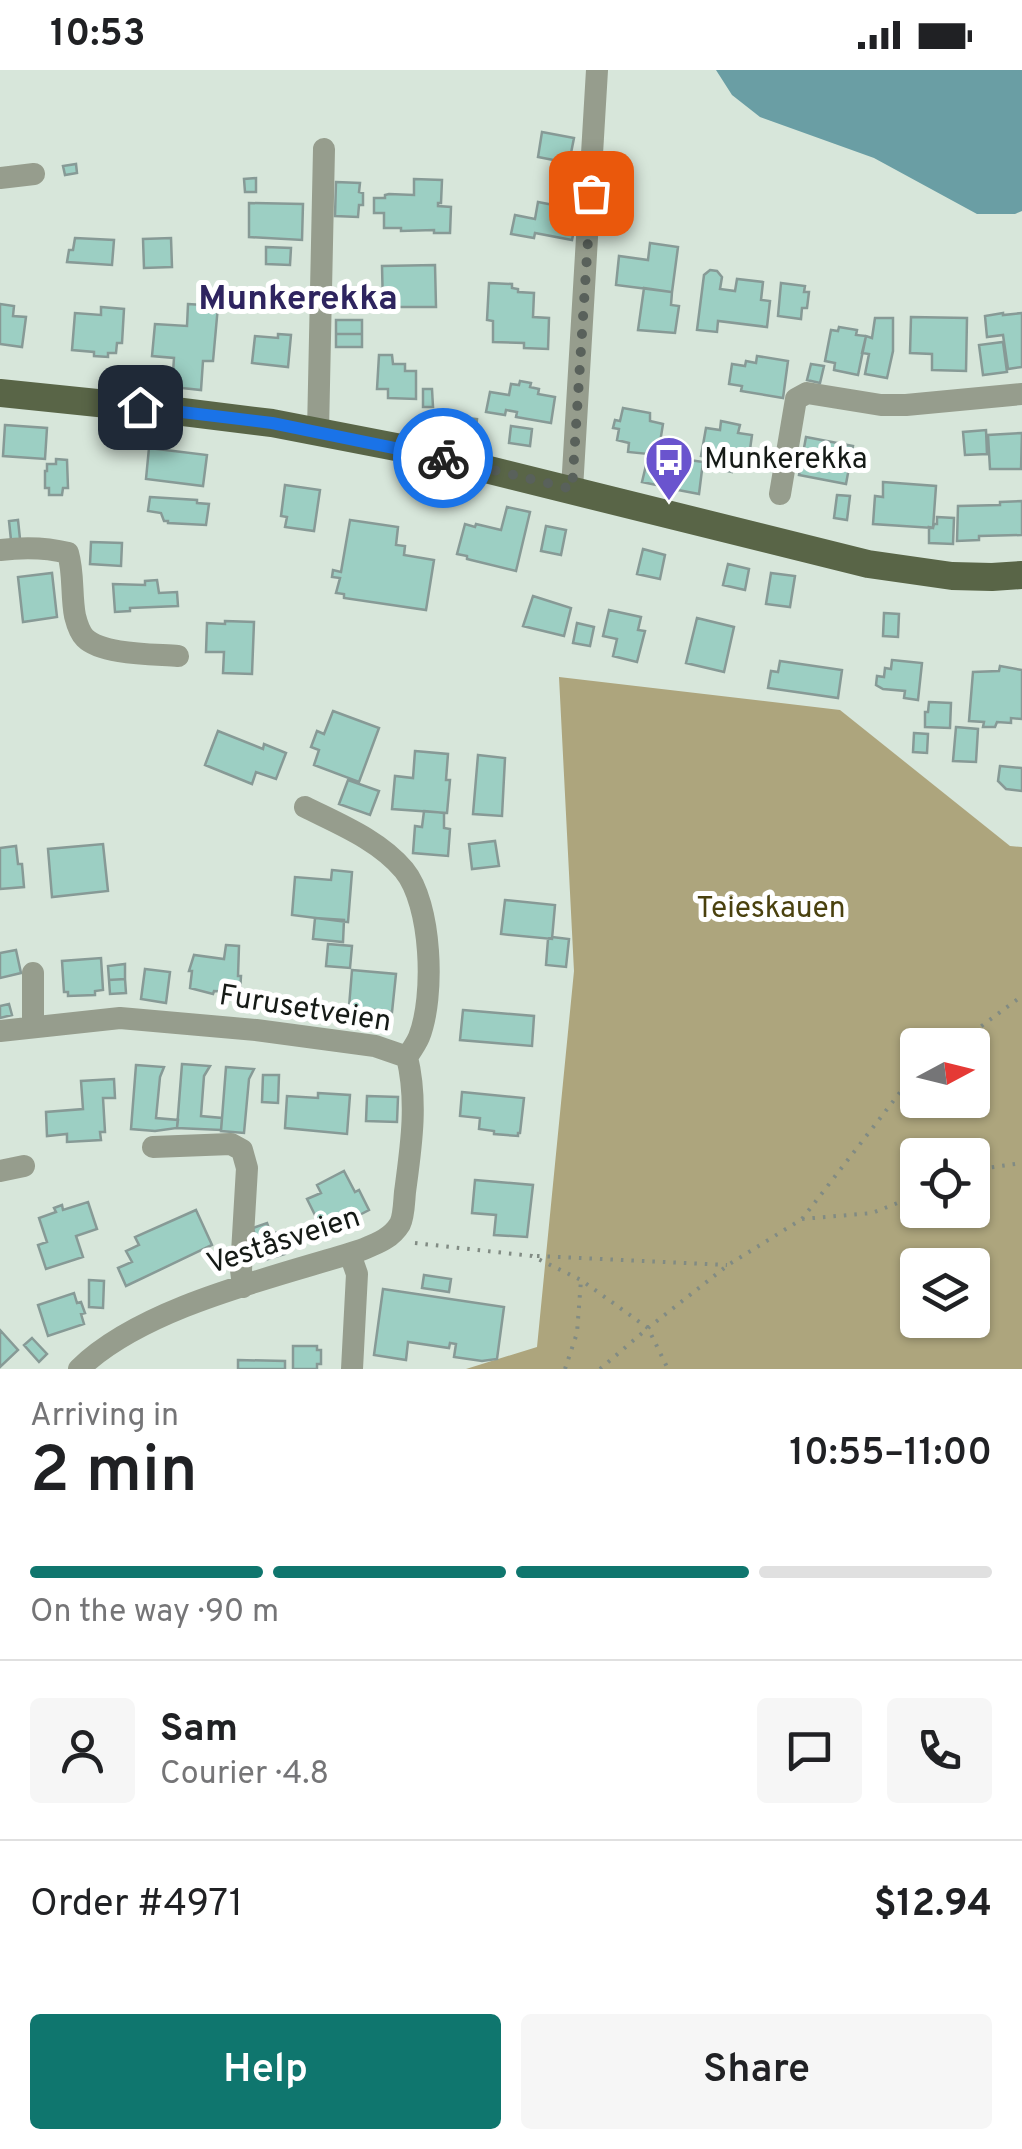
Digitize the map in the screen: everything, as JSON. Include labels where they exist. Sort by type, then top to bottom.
[{"type":"main road","points":[[0,394],[272,423],[401,448],[868,564],[952,576],[1022,575]]},
{"type":"street","points":[[572,489],[597,70]]},
{"type":"street","points":[[318,432],[324,150]]},
{"type":"street","points":[[0,178],[34,174]]},
{"type":"street","points":[[780,494],[796,399],[800,395],[906,406],[1022,394]]},
{"type":"street","points":[[0,550],[26,547],[68,553],[75,616],[82,636],[93,644],[178,656]]},
{"type":"street","name":"Furusetveien","points":[[0,1031],[120,1018],[375,1046],[407,1057],[425,1014],[428,962],[420,897],[405,871],[386,853],[305,807]]},
{"type":"street","points":[[33,972],[33,1026]]},
{"type":"street","name":"Veståsveien","points":[[86,1367],[114,1342],[154,1320],[386,1240],[401,1222],[411,1148],[414,1102],[407,1057]]},
{"type":"street","points":[[152,1146],[232,1144],[242,1150],[247,1168],[241,1255],[243,1288]]},
{"type":"street","points":[[0,1171],[24,1166]]},
{"type":"street","points":[[350,1254],[357,1274],[352,1369]]},
{"type":"path","points":[[979,1028],[1022,996]]},
{"type":"path","points":[[600,1369],[728,1265],[802,1219],[900,1092]]},
{"type":"path","points":[[990,1168],[1022,1163]]},
{"type":"path","points":[[802,1219],[872,1212],[900,1202]]},
{"type":"path","points":[[386,1240],[532,1256],[728,1265]]},
{"type":"path","points":[[532,1256],[581,1280],[648,1328],[668,1369]]},
{"type":"path","points":[[565,1369],[577,1333],[581,1280]]},
{"type":"green space","name":"Teieskauen","points":[[559,677],[840,710],[1010,846],[1022,847],[1022,1369],[466,1369],[537,1347],[574,971]]},
{"type":"water","points":[[716,70],[1022,70],[1022,211],[977,214],[874,158],[760,117],[732,95]]},
{"type":"building","points":[[542,132],[574,138],[569,163],[538,157]]},
{"type":"building","points":[[76,164],[77,173],[65,175],[63,166]]},
{"type":"building","points":[[256,178],[256,192],[245,192],[244,179]]},
{"type":"building","points":[[414,179],[442,180],[438,206],[451,207],[450,233],[384,228],[384,213],[374,213],[374,198],[414,195]]},
{"type":"building","points":[[336,182],[360,183],[363,205],[359,205],[358,217],[335,216]]},
{"type":"building","points":[[538,202],[564,207],[565,202],[579,205],[572,240],[535,233],[534,238],[511,234],[515,215],[535,219]]},
{"type":"building","points":[[249,203],[303,204],[302,240],[249,237]]},
{"type":"building","points":[[75,238],[114,240],[112,265],[67,262]]},
{"type":"building","points":[[171,238],[172,267],[144,268],[143,239]]},
{"type":"building","points":[[650,243],[678,247],[672,292],[616,285],[619,256],[648,260]]},
{"type":"building","points":[[266,247],[291,248],[290,265],[266,264]]},
{"type":"building","points":[[435,265],[436,307],[383,307],[382,266]]},
{"type":"building","points":[[710,270],[722,277],[720,289],[735,291],[737,279],[763,282],[761,300],[770,301],[767,327],[718,321],[717,332],[697,330],[704,275]]},
{"type":"building","points":[[489,283],[512,284],[518,292],[534,293],[533,317],[549,318],[548,349],[493,342],[493,321],[487,320]]},
{"type":"building","points":[[781,283],[805,286],[804,292],[809,292],[801,319],[778,316]]},
{"type":"building","points":[[644,288],[672,292],[671,305],[679,306],[675,333],[638,330]]},
{"type":"building","points":[[0,304],[14,306],[13,316],[26,317],[22,347],[0,344]]},
{"type":"building","points":[[188,304],[218,306],[213,361],[203,361],[201,390],[172,387],[174,358],[152,356],[155,324],[187,326]]},
{"type":"building","points":[[101,307],[124,309],[122,343],[117,343],[116,353],[108,353],[108,357],[72,350],[75,313],[101,315]]},
{"type":"building","points":[[1022,313],[1022,367],[1008,369],[1003,335],[987,337],[985,316]]},
{"type":"building","points":[[911,317],[967,318],[966,371],[932,370],[932,354],[910,353]]},
{"type":"building","points":[[875,318],[893,318],[893,351],[887,378],[865,374],[869,354],[862,353],[866,336],[872,338]]},
{"type":"building","points":[[336,320],[362,320],[362,334],[336,334]]},
{"type":"building","points":[[839,327],[866,336],[858,375],[834,370],[835,363],[825,361],[831,330],[838,331]]},
{"type":"building","points":[[278,334],[291,335],[288,367],[252,363],[255,336],[278,338]]},
{"type":"building","points":[[336,334],[362,334],[362,347],[336,347]]},
{"type":"building","points":[[1003,342],[1007,372],[983,375],[979,345]]},
{"type":"building","points":[[379,355],[392,355],[393,364],[405,364],[405,371],[416,371],[416,399],[388,398],[388,389],[377,389]]},
{"type":"building","points":[[757,356],[788,361],[783,398],[741,391],[742,386],[729,384],[732,364],[756,363]]},
{"type":"building","points":[[811,364],[824,366],[820,383],[807,380]]},
{"type":"building","points":[[520,381],[531,383],[530,387],[539,389],[538,394],[555,397],[551,423],[516,417],[517,412],[506,410],[505,415],[486,412],[490,392],[509,395],[511,384],[519,385]]},
{"type":"building","points":[[423,389],[432,389],[433,407],[423,407]]},
{"type":"building","points":[[623,408],[650,413],[650,421],[663,424],[658,455],[628,452],[629,443],[617,440],[619,429],[613,428],[615,420],[620,421]]},
{"type":"building","points":[[467,418],[477,419],[475,438],[464,437]]},
{"type":"building","points":[[721,421],[740,425],[738,433],[752,435],[748,464],[734,461],[732,472],[712,468],[714,458],[701,456],[706,428],[720,430]]},
{"type":"building","points":[[5,425],[47,428],[45,459],[3,456]]},
{"type":"building","points":[[511,426],[532,429],[530,446],[509,443]]},
{"type":"building","points":[[986,430],[987,454],[965,455],[963,432]]},
{"type":"building","points":[[1022,433],[1021,469],[990,469],[988,435]]},
{"type":"building","points":[[806,437],[853,446],[846,484],[799,475]]},
{"type":"building","points":[[149,448],[207,455],[203,486],[146,479]]},
{"type":"building","points":[[648,457],[676,463],[671,488],[642,482]]},
{"type":"building","points":[[56,459],[67,460],[68,488],[63,488],[62,495],[49,495],[45,471],[47,464],[56,464]]},
{"type":"building","points":[[683,459],[703,462],[699,494],[678,490]]},
{"type":"building","points":[[883,482],[936,486],[933,528],[873,524],[875,496],[883,497]]},
{"type":"building","points":[[285,485],[320,490],[314,531],[285,527],[287,517],[281,516]]},
{"type":"building","points":[[837,495],[850,496],[847,520],[834,518]]},
{"type":"building","points":[[150,497],[209,504],[206,525],[164,521],[161,513],[148,511]]},
{"type":"building","points":[[1022,501],[1022,535],[957,541],[958,506]]},
{"type":"building","points":[[507,507],[530,512],[516,571],[457,554],[465,524],[501,530]]},
{"type":"building","points":[[937,517],[954,518],[953,544],[929,543],[929,527],[937,524]]},
{"type":"building","points":[[18,520],[20,539],[11,540],[9,521]]},
{"type":"building","points":[[350,520],[398,527],[396,545],[405,546],[404,555],[434,560],[426,610],[344,598],[344,594],[336,593],[340,578],[332,577],[333,570],[341,572]]},
{"type":"building","points":[[546,526],[566,530],[561,555],[541,551]]},
{"type":"building","points":[[91,542],[122,543],[121,566],[90,564]]},
{"type":"building","points":[[643,549],[665,555],[660,579],[637,574]]},
{"type":"building","points":[[728,564],[749,569],[745,590],[723,585]]},
{"type":"building","points":[[52,573],[57,617],[23,622],[18,577]]},
{"type":"building","points":[[771,573],[795,576],[790,607],[766,604]]},
{"type":"building","points":[[157,580],[159,593],[177,592],[178,606],[115,612],[113,584],[145,585],[145,581]]},
{"type":"building","points":[[533,596],[571,608],[564,636],[523,626]]},
{"type":"building","points":[[609,610],[641,617],[638,630],[645,631],[637,662],[613,656],[617,639],[603,636]]},
{"type":"building","points":[[884,613],[899,614],[898,637],[883,636]]},
{"type":"building","points":[[697,618],[734,627],[724,672],[686,663]]},
{"type":"building","points":[[254,622],[252,674],[223,673],[224,652],[206,652],[207,623]]},
{"type":"building","points":[[577,623],[594,627],[590,646],[573,643]]},
{"type":"building","points":[[892,660],[922,663],[918,700],[904,698],[905,691],[876,685],[877,676],[884,677],[885,668],[891,669]]},
{"type":"building","points":[[780,661],[842,670],[838,698],[768,688],[771,671],[778,672]]},
{"type":"building","points":[[1000,666],[1022,670],[1022,719],[1011,718],[1011,723],[983,727],[984,722],[969,721],[973,672],[999,671]]},
{"type":"building","points":[[929,702],[951,703],[950,728],[925,727]]},
{"type":"building","points":[[333,711],[379,728],[359,782],[314,765],[319,750],[311,747],[317,731],[324,734]]},
{"type":"building","points":[[956,727],[978,729],[976,762],[953,761]]},
{"type":"building","points":[[218,731],[263,749],[264,744],[286,753],[276,779],[256,772],[252,784],[205,765]]},
{"type":"building","points":[[914,733],[928,734],[927,753],[913,752]]},
{"type":"building","points":[[415,751],[448,754],[447,813],[392,809],[395,776],[413,778]]},
{"type":"building","points":[[478,755],[505,758],[502,816],[473,814]]},
{"type":"building","points":[[1000,766],[1022,768],[1022,791],[1006,789],[998,781]]},
{"type":"building","points":[[348,780],[379,791],[370,815],[339,804]]},
{"type":"building","points":[[424,811],[444,813],[444,828],[450,829],[448,856],[413,853],[415,826],[422,827]]},
{"type":"building","points":[[495,841],[499,866],[472,869],[469,844]]},
{"type":"building","points":[[103,844],[108,891],[52,897],[48,849]]},
{"type":"building","points":[[16,846],[24,887],[0,889],[0,848]]},
{"type":"building","points":[[332,870],[352,872],[348,922],[292,915],[295,877],[331,880]]},
{"type":"building","points":[[505,900],[555,905],[552,939],[501,934]]},
{"type":"building","points":[[315,918],[344,920],[343,942],[313,939]]},
{"type":"building","points":[[548,939],[569,939],[566,967],[546,965]]},
{"type":"building","points":[[328,944],[352,946],[350,968],[326,966]]},
{"type":"building","points":[[226,945],[239,946],[240,992],[213,994],[190,988],[189,971],[194,955],[224,959]]},
{"type":"building","points":[[16,950],[21,973],[0,978],[0,953]]},
{"type":"building","points":[[101,958],[103,990],[95,991],[95,995],[68,996],[64,992],[62,961]]},
{"type":"building","points":[[125,964],[125,979],[109,980],[108,966]]},
{"type":"building","points":[[145,969],[170,972],[166,1003],[141,999]]},
{"type":"building","points":[[352,970],[396,974],[392,1012],[349,1007]]},
{"type":"building","points":[[125,979],[126,993],[110,994],[109,980]]},
{"type":"building","points":[[9,1004],[12,1015],[0,1018],[0,1006]]},
{"type":"building","points":[[463,1010],[534,1016],[532,1046],[460,1040]]},
{"type":"building","points":[[182,1064],[210,1066],[204,1076],[201,1116],[222,1118],[221,1130],[177,1128]]},
{"type":"building","points":[[136,1065],[164,1067],[156,1118],[178,1120],[177,1128],[131,1129]]},
{"type":"building","points":[[226,1067],[254,1069],[249,1079],[244,1133],[221,1131]]},
{"type":"building","points":[[263,1075],[279,1075],[278,1103],[262,1102]]},
{"type":"building","points":[[114,1079],[115,1098],[103,1098],[105,1132],[100,1132],[101,1140],[67,1142],[67,1134],[47,1136],[46,1112],[83,1109],[81,1081]]},
{"type":"building","points":[[462,1092],[524,1098],[518,1136],[479,1129],[480,1118],[460,1116]]},
{"type":"building","points":[[318,1093],[350,1095],[347,1134],[285,1128],[287,1096],[318,1098]]},
{"type":"building","points":[[367,1096],[398,1097],[397,1122],[366,1121]]},
{"type":"building","points":[[344,1171],[369,1210],[338,1226],[334,1218],[320,1225],[307,1199],[321,1193],[317,1185]]},
{"type":"building","points":[[475,1180],[533,1185],[527,1237],[494,1235],[496,1215],[472,1213]]},
{"type":"building","points":[[88,1202],[97,1229],[76,1236],[83,1257],[46,1269],[38,1245],[47,1242],[39,1218],[56,1212],[54,1208],[62,1205],[63,1210]]},
{"type":"building","points":[[196,1210],[212,1245],[126,1286],[118,1268],[132,1262],[126,1251],[139,1245],[135,1237]]},
{"type":"building","points":[[267,1223],[271,1234],[278,1232],[285,1254],[262,1261],[253,1228]]},
{"type":"building","points":[[424,1275],[451,1279],[449,1292],[422,1288]]},
{"type":"building","points":[[89,1280],[104,1281],[103,1308],[89,1307]]},
{"type":"building","points":[[383,1289],[504,1307],[497,1359],[454,1357],[456,1344],[450,1343],[449,1348],[408,1342],[406,1360],[374,1355]]},
{"type":"building","points":[[74,1293],[85,1313],[81,1314],[84,1324],[48,1336],[38,1305]]},
{"type":"building","points":[[0,1330],[18,1350],[0,1367]]},
{"type":"building","points":[[32,1338],[47,1354],[39,1362],[24,1345]]},
{"type":"building","points":[[293,1346],[317,1346],[321,1350],[321,1364],[317,1364],[317,1369],[293,1369]]},
{"type":"building","points":[[238,1360],[285,1361],[285,1369],[238,1369]]},
{"type":"way so far","points":[[443,458],[572,489],[591,193]]},
{"type":"place","name":"Munkerekka","points":[[669,502]]},
{"type":"district","name":"Munkerekka","points":[[298,300]]},
{"type":"route","points":[[140,407],[272,423],[443,458]]}]
